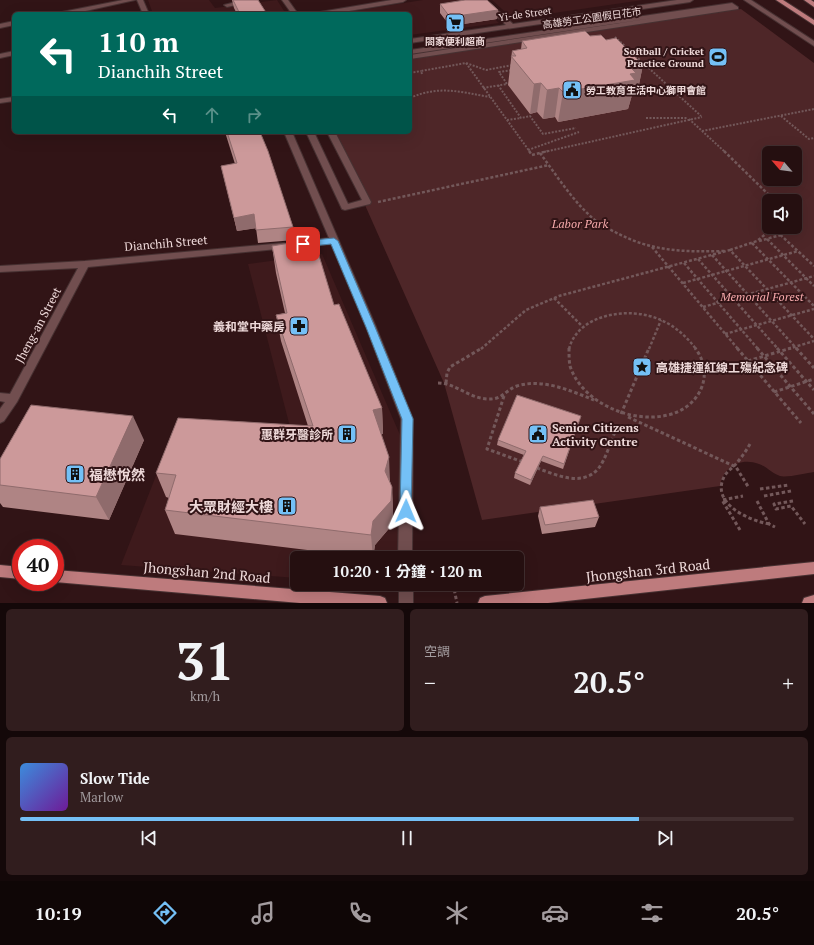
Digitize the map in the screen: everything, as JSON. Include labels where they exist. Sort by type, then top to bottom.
[{"type":"main road","points":[[779,0],[814,23]]},
{"type":"main road","points":[[807,0],[814,5]]},
{"type":"main road","name":"Jhongshan 3rd Road","points":[[485,603],[814,568]]},
{"type":"main road","points":[[0,571],[12,572]]},
{"type":"main road","name":"Jhongshan 2nd Road","points":[[64,577],[380,603]]},
{"type":"main road","points":[[809,603],[814,602]]},
{"type":"street","points":[[72,12],[132,0]]},
{"type":"street","points":[[140,0],[145,12]]},
{"type":"street","points":[[226,5],[255,0]]},
{"type":"street","points":[[285,0],[294,12]]},
{"type":"street","points":[[332,12],[403,0]]},
{"type":"street","points":[[482,0],[511,26]]},
{"type":"street","name":"Yi-de Street","points":[[412,41],[690,0]]},
{"type":"street","points":[[747,0],[814,44]]},
{"type":"street","name":"高雄勞工公園假日花市","points":[[412,52],[732,5],[736,8],[412,57]]},
{"type":"street","points":[[0,26],[12,24]]},
{"type":"street","points":[[0,56],[12,53]]},
{"type":"street","points":[[0,101],[12,99]]},
{"type":"street","points":[[289,134],[371,327],[407,419],[405,551]]},
{"type":"street","points":[[311,134],[345,207],[367,202],[333,134]]},
{"type":"street","name":"Dianchih Street","points":[[0,269],[85,264],[334,241]]},
{"type":"street","name":"Jheng-an Street","points":[[0,418],[13,399],[85,264]]},
{"type":"street","points":[[0,397],[13,399]]},
{"type":"street","points":[[406,591],[406,603]]},
{"type":"path","points":[[466,63],[532,155],[702,117],[614,36]]},
{"type":"path","points":[[618,47],[625,46]]},
{"type":"path","points":[[412,73],[422,73],[466,63],[486,70],[515,65]]},
{"type":"path","points":[[483,88],[507,84],[499,72],[518,68]]},
{"type":"path","points":[[498,85],[521,118]]},
{"type":"path","points":[[412,97],[432,91],[443,90],[455,90],[490,97]]},
{"type":"path","points":[[702,131],[814,109]]},
{"type":"path","points":[[507,120],[530,116],[544,134],[576,128]]},
{"type":"path","points":[[781,116],[809,139],[814,138]]},
{"type":"path","points":[[646,118],[694,118]]},
{"type":"path","points":[[689,119],[769,194]]},
{"type":"path","points":[[528,150],[579,132]]},
{"type":"path","points":[[540,153],[581,206],[597,222],[623,236],[652,247],[687,252],[730,250],[814,340],[748,361]]},
{"type":"path","points":[[372,203],[549,165]]},
{"type":"path","points":[[757,241],[766,234]]},
{"type":"path","points":[[446,384],[447,373],[450,367],[478,351],[526,310],[554,298],[782,235],[814,266]]},
{"type":"path","points":[[767,239],[814,286]]},
{"type":"path","points":[[726,334],[814,307],[752,243]]},
{"type":"path","points":[[652,247],[801,423]]},
{"type":"path","points":[[683,283],[798,251]]},
{"type":"path","points":[[712,255],[814,368]]},
{"type":"path","points":[[698,259],[814,390]]},
{"type":"path","points":[[684,263],[814,414]]},
{"type":"path","points":[[703,307],[814,276]]},
{"type":"path","points":[[554,298],[582,326]]},
{"type":"path","points":[[438,383],[446,384],[477,398],[493,399],[504,396],[514,387],[547,384],[564,388],[597,401],[621,414],[652,417],[666,416],[689,406],[701,393],[705,377],[703,361],[693,344],[679,331],[661,320],[644,315],[620,313],[594,318],[582,326],[573,336],[568,348],[569,362],[573,376],[583,389],[597,401]]},
{"type":"path","points":[[621,414],[661,320]]},
{"type":"path","points":[[774,392],[814,379]]},
{"type":"path","points":[[504,396],[487,449],[566,478],[583,479],[598,468],[615,432]]},
{"type":"path","points":[[628,417],[735,466],[749,488]]},
{"type":"path","points":[[750,444],[735,466],[730,469],[723,480],[722,487],[726,500],[733,509],[752,520],[775,527]]},
{"type":"path","points":[[760,489],[789,485]]},
{"type":"path","points":[[764,496],[792,490]]},
{"type":"path","points":[[740,530],[722,500],[743,496]]},
{"type":"path","points":[[793,500],[774,504],[776,509],[791,506],[805,524]]},
{"type":"path","points":[[757,502],[769,524]]},
{"type":"path","points":[[454,591],[457,603]]},
{"type":"shaded area","points":[[148,0],[209,0],[215,8],[277,0],[285,12],[152,12]]},
{"type":"shaded area","points":[[423,0],[473,0],[499,23],[412,35],[412,12],[348,12]]},
{"type":"shaded area","points":[[492,0],[643,0],[513,19]]},
{"type":"shaded area","points":[[322,254],[400,435],[409,479],[406,529],[397,551],[290,551],[290,577],[121,565],[170,440],[299,462],[248,264]]},
{"type":"green space","name":"Labor Park","points":[[741,9],[814,63],[814,472],[783,476],[777,475],[759,464],[745,462],[734,465],[729,469],[722,479],[720,486],[482,520],[444,383],[365,205],[331,134],[412,134],[412,56]]},
{"type":"building","points":[[233,0],[258,0],[266,12],[239,12]]},
{"type":"building","points":[[465,0],[487,0],[498,10],[450,17],[440,4]]},
{"type":"building","points":[[585,31],[590,36],[601,35],[606,40],[616,38],[643,65],[630,67],[636,73],[630,74],[635,80],[563,92],[559,88],[547,90],[541,83],[534,84],[511,56],[516,56],[512,51],[527,48],[522,41]]},
{"type":"building","points":[[228,134],[261,134],[268,151],[293,227],[256,230],[254,214],[234,218],[221,166],[237,163]]},
{"type":"building","points":[[314,239],[334,305],[339,304],[382,408],[373,410],[389,457],[385,471],[392,487],[391,501],[373,521],[371,535],[165,510],[176,475],[156,473],[178,418],[313,426],[276,315],[287,313],[272,246]]},
{"type":"building","name":"Senior Citizens Activity Centre","points":[[517,395],[581,416],[564,464],[543,456],[531,480],[515,473],[526,451],[498,440]]},
{"type":"building","points":[[31,405],[133,416],[96,497],[0,485],[0,459]]},
{"type":"building","points":[[593,500],[599,517],[545,525],[540,507]]},
{"type":"place","name":"閤家便利超商","points":[[455,23]]},
{"type":"place","name":"Softball / Cricket Practice Ground","points":[[718,57]]},
{"type":"place","name":"勞工教育生活中心獅甲會館","points":[[572,90]]},
{"type":"place","name":"義和堂中藥房","points":[[299,326]]},
{"type":"place","name":"高雄捷運紅線工殤紀念碑","points":[[642,367]]},
{"type":"place","name":"惠群牙醫診所","points":[[347,434]]},
{"type":"place","name":"Senior Citizens Activity Centre","points":[[538,434]]},
{"type":"place","name":"福懋悅然","points":[[75,474]]},
{"type":"place","name":"大眾財經大樓","points":[[287,506]]},
{"type":"route","points":[[303,244],[334,241],[371,327],[407,419],[406,511]]},
{"type":"park label","name":"Memorial Forest","points":[[762,296]]}]
